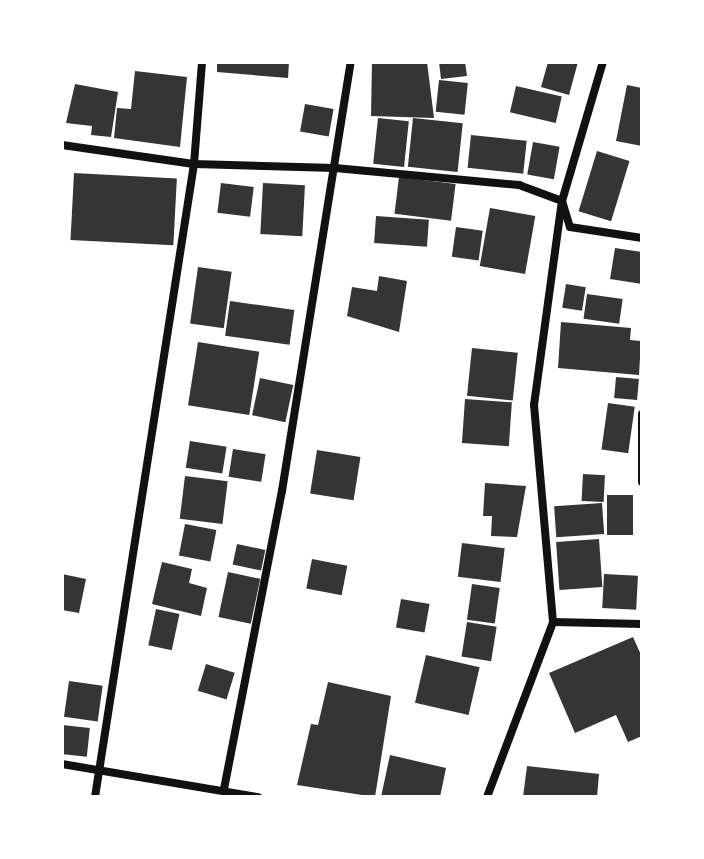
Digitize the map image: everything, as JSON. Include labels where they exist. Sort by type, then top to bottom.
[{"type":"street","points":[[95,797],[194,164],[202,62]]},
{"type":"street","points":[[224,789],[282,491],[351,62]]},
{"type":"street","points":[[487,797],[553,622],[534,405],[562,201],[603,62]]},
{"type":"street","points":[[62,145],[194,164],[335,168],[519,185],[562,201]]},
{"type":"street","points":[[562,201],[570,227],[642,238]]},
{"type":"street","points":[[642,414],[642,482]]},
{"type":"street","points":[[553,622],[642,624]]},
{"type":"street","points":[[62,764],[258,797]]},
{"type":"building","points":[[217,62],[289,62],[288,78],[217,72]]},
{"type":"building","points":[[372,62],[427,62],[434,118],[371,116]]},
{"type":"building","points":[[439,62],[465,62],[467,76],[441,79]]},
{"type":"building","points":[[548,62],[578,62],[569,95],[541,87]]},
{"type":"building","points":[[135,71],[187,77],[180,147],[114,138],[117,108],[131,109]]},
{"type":"building","points":[[439,80],[468,83],[464,115],[436,112]]},
{"type":"building","points":[[75,84],[118,92],[111,137],[91,135],[92,126],[66,123]]},
{"type":"building","points":[[627,85],[642,88],[642,146],[616,141]]},
{"type":"building","points":[[516,86],[562,97],[556,123],[510,112]]},
{"type":"building","points":[[305,104],[334,109],[329,137],[300,132]]},
{"type":"building","points":[[378,118],[409,121],[404,167],[373,164]]},
{"type":"building","points":[[413,118],[463,123],[458,172],[408,167]]},
{"type":"building","points":[[471,135],[527,141],[523,174],[468,168]]},
{"type":"building","points":[[533,142],[560,147],[554,179],[527,174]]},
{"type":"building","points":[[597,151],[630,161],[611,221],[579,211]]},
{"type":"building","points":[[74,173],[177,178],[173,245],[70,240]]},
{"type":"building","points":[[399,177],[456,184],[451,221],[394,214]]},
{"type":"building","points":[[221,183],[254,187],[250,217],[217,213]]},
{"type":"building","points":[[263,183],[305,185],[302,236],[260,234]]},
{"type":"building","points":[[490,208],[535,216],[525,274],[480,266]]},
{"type":"building","points":[[376,216],[429,220],[427,247],[374,243]]},
{"type":"building","points":[[456,227],[483,231],[479,260],[452,257]]},
{"type":"building","points":[[615,248],[642,252],[642,284],[610,279]]},
{"type":"building","points":[[198,267],[232,272],[224,328],[190,323]]},
{"type":"building","points":[[379,276],[407,281],[399,332],[347,316],[352,287],[377,291]]},
{"type":"building","points":[[566,284],[586,287],[582,311],[562,308]]},
{"type":"building","points":[[587,294],[623,299],[619,324],[584,319]]},
{"type":"building","points":[[230,301],[294,310],[289,345],[225,336]]},
{"type":"building","points":[[561,322],[631,328],[630,340],[641,341],[639,375],[558,368]]},
{"type":"building","points":[[198,342],[259,352],[249,415],[188,405]]},
{"type":"building","points":[[472,348],[518,353],[513,401],[467,396]]},
{"type":"building","points":[[616,377],[639,379],[637,400],[614,398]]},
{"type":"building","points":[[260,378],[293,385],[285,422],[252,415]]},
{"type":"building","points":[[465,399],[512,402],[509,446],[462,443]]},
{"type":"building","points":[[608,403],[635,407],[628,453],[601,450]]},
{"type":"building","points":[[190,441],[227,447],[222,473],[186,468]]},
{"type":"building","points":[[233,449],[266,454],[261,482],[229,477]]},
{"type":"building","points":[[317,450],[360,457],[354,500],[310,493]]},
{"type":"building","points":[[583,474],[605,475],[604,502],[582,501]]},
{"type":"building","points":[[185,476],[228,481],[222,524],[180,519]]},
{"type":"building","points":[[485,483],[526,486],[517,537],[491,536],[492,516],[483,516]]},
{"type":"building","points":[[607,495],[633,495],[633,535],[607,535]]},
{"type":"building","points":[[602,503],[604,534],[556,537],[554,506]]},
{"type":"building","points":[[185,524],[216,530],[210,562],[179,555]]},
{"type":"building","points":[[599,539],[602,587],[559,590],[556,542]]},
{"type":"building","points":[[462,543],[505,548],[501,582],[458,577]]},
{"type":"building","points":[[237,544],[265,550],[261,571],[233,565]]},
{"type":"building","points":[[312,559],[347,566],[342,595],[306,588]]},
{"type":"building","points":[[162,562],[192,569],[189,583],[207,588],[201,616],[152,604]]},
{"type":"building","points":[[228,572],[260,579],[251,624],[218,617]]},
{"type":"building","points":[[62,574],[86,579],[79,613],[62,610]]},
{"type":"building","points":[[604,574],[638,576],[636,610],[602,608]]},
{"type":"building","points":[[472,584],[500,588],[495,624],[467,620]]},
{"type":"building","points":[[401,599],[430,604],[425,633],[396,628]]},
{"type":"building","points":[[156,609],[179,614],[172,650],[148,645]]},
{"type":"building","points":[[467,622],[497,627],[491,661],[462,657]]},
{"type":"building","points":[[633,637],[642,657],[642,736],[628,742],[616,715],[575,733],[549,673]]},
{"type":"building","points":[[426,655],[480,667],[469,715],[415,703]]},
{"type":"building","points":[[206,664],[235,673],[227,700],[198,691]]},
{"type":"building","points":[[69,681],[103,686],[98,721],[64,717]]},
{"type":"building","points":[[328,682],[391,696],[375,797],[297,785],[311,724],[318,725]]},
{"type":"building","points":[[62,725],[90,728],[87,757],[62,754]]},
{"type":"building","points":[[390,755],[446,768],[440,797],[381,797]]},
{"type":"building","points":[[527,766],[599,774],[597,797],[523,797]]}]
